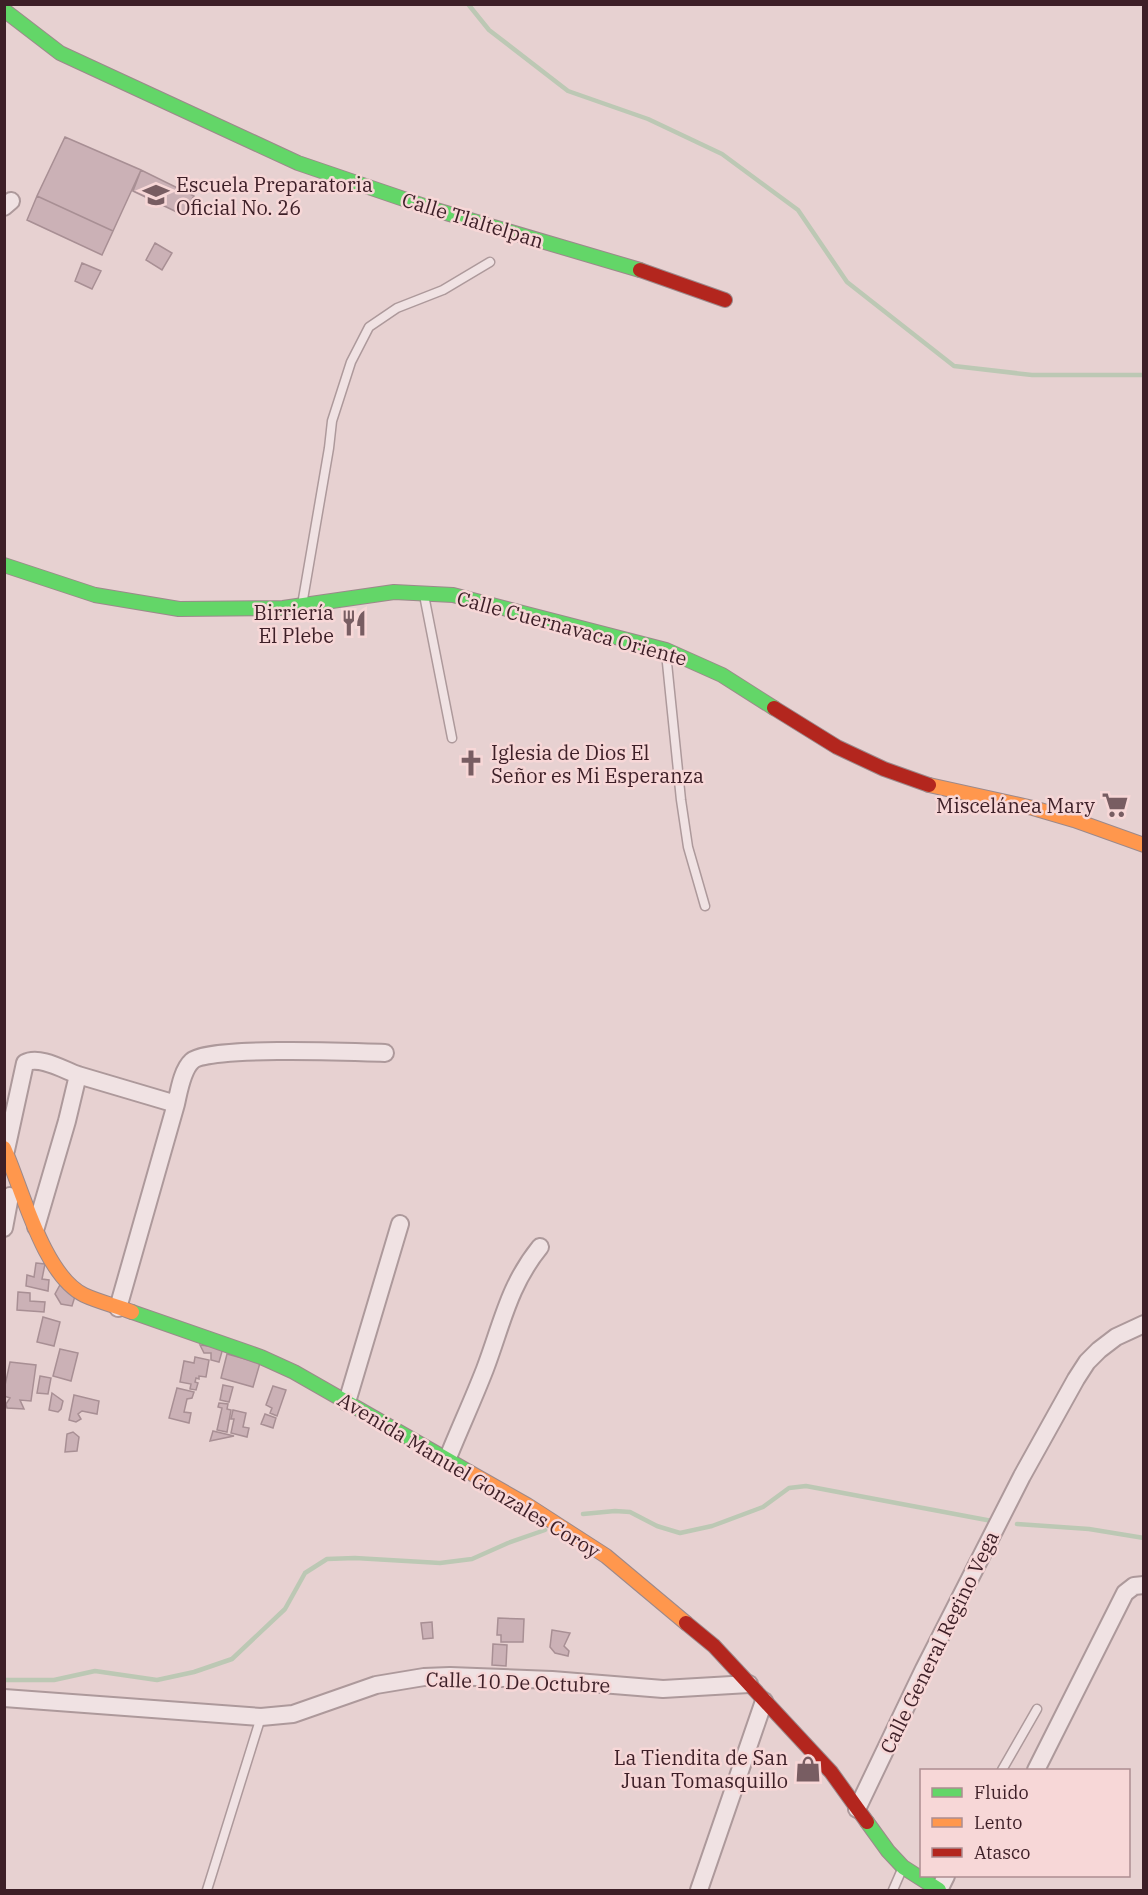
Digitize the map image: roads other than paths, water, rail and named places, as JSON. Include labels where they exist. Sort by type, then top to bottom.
[{"type":"main road","name":"Calle Tlaltelpan","points":[[4,10],[60,52],[298,163],[436,210],[615,261],[725,300]]},
{"type":"main road","name":"Calle Cuernavaca Oriente","points":[[4,565],[95,595],[179,609],[283,608],[394,592],[453,595],[666,650],[722,675],[837,747],[884,769],[935,787],[1064,817],[1143,845]]},
{"type":"main road","name":"Avenida Manuel Gonzales Coroy","points":[[5,1149],[12,1195],[36,1227],[55,1266],[67,1282],[84,1295],[261,1357],[294,1372],[527,1505],[606,1556],[714,1646],[831,1772],[888,1851],[903,1867],[939,1890]]},
{"type":"street","points":[[118,1308],[189,1064],[199,1056],[278,1051],[385,1053]]},
{"type":"street","points":[[5,1149],[25,1063],[32,1060],[176,1104]]},
{"type":"street","points":[[36,1227],[78,1075]]},
{"type":"street","points":[[4,1228],[12,1195]]},
{"type":"street","points":[[347,1402],[400,1224]]},
{"type":"street","points":[[447,1460],[484,1371],[515,1283],[525,1265],[540,1247]]},
{"type":"street","name":"Calle General Regino Vega","points":[[857,1809],[924,1669],[1022,1476],[1087,1362],[1116,1337],[1143,1323]]},
{"type":"street","points":[[1037,1769],[1125,1593],[1134,1586],[1143,1585]]},
{"type":"street","name":"Calle 10 De Octubre","points":[[4,1698],[261,1717],[293,1714],[376,1685],[424,1677],[541,1680],[655,1689],[750,1684]]},
{"type":"street","points":[[699,1890],[764,1701]]},
{"type":"lane","points":[[302,605],[332,421],[351,362],[369,327],[397,308],[443,290],[490,262]]},
{"type":"lane","points":[[423,592],[452,738]]},
{"type":"lane","points":[[666,650],[688,847],[705,906]]},
{"type":"lane","points":[[1003,1769],[1037,1709]]},
{"type":"lane","points":[[207,1890],[261,1717]]},
{"type":"lane","points":[[893,1890],[903,1867]]},
{"type":"waterway","points":[[468,4],[489,30],[568,91],[648,119],[722,154],[798,210],[847,282],[954,366],[1032,375],[1144,375]]},
{"type":"waterway","points":[[583,1514],[630,1512],[657,1526],[680,1533],[712,1526],[763,1507],[789,1488],[806,1486],[992,1521]]},
{"type":"waterway","points":[[1017,1524],[1089,1529],[1144,1538]]},
{"type":"waterway","points":[[4,1680],[54,1680],[95,1671],[157,1680],[194,1672],[232,1659],[285,1609],[305,1573],[327,1559],[355,1558],[440,1563],[472,1559],[545,1530]]},
{"type":"place","name":"Escuela Preparatoria Oficial No. 26","points":[[156,195]]},
{"type":"place","name":"Birriería El Plebe","points":[[354,623]]},
{"type":"place","name":"Iglesia de Dios El Señor es Mi Esperanza","points":[[471,763]]},
{"type":"place","name":"Miscelánea Mary","points":[[1115,805]]},
{"type":"place","name":"La Tiendita de San Juan Tomasquillo","points":[[808,1769]]}]
